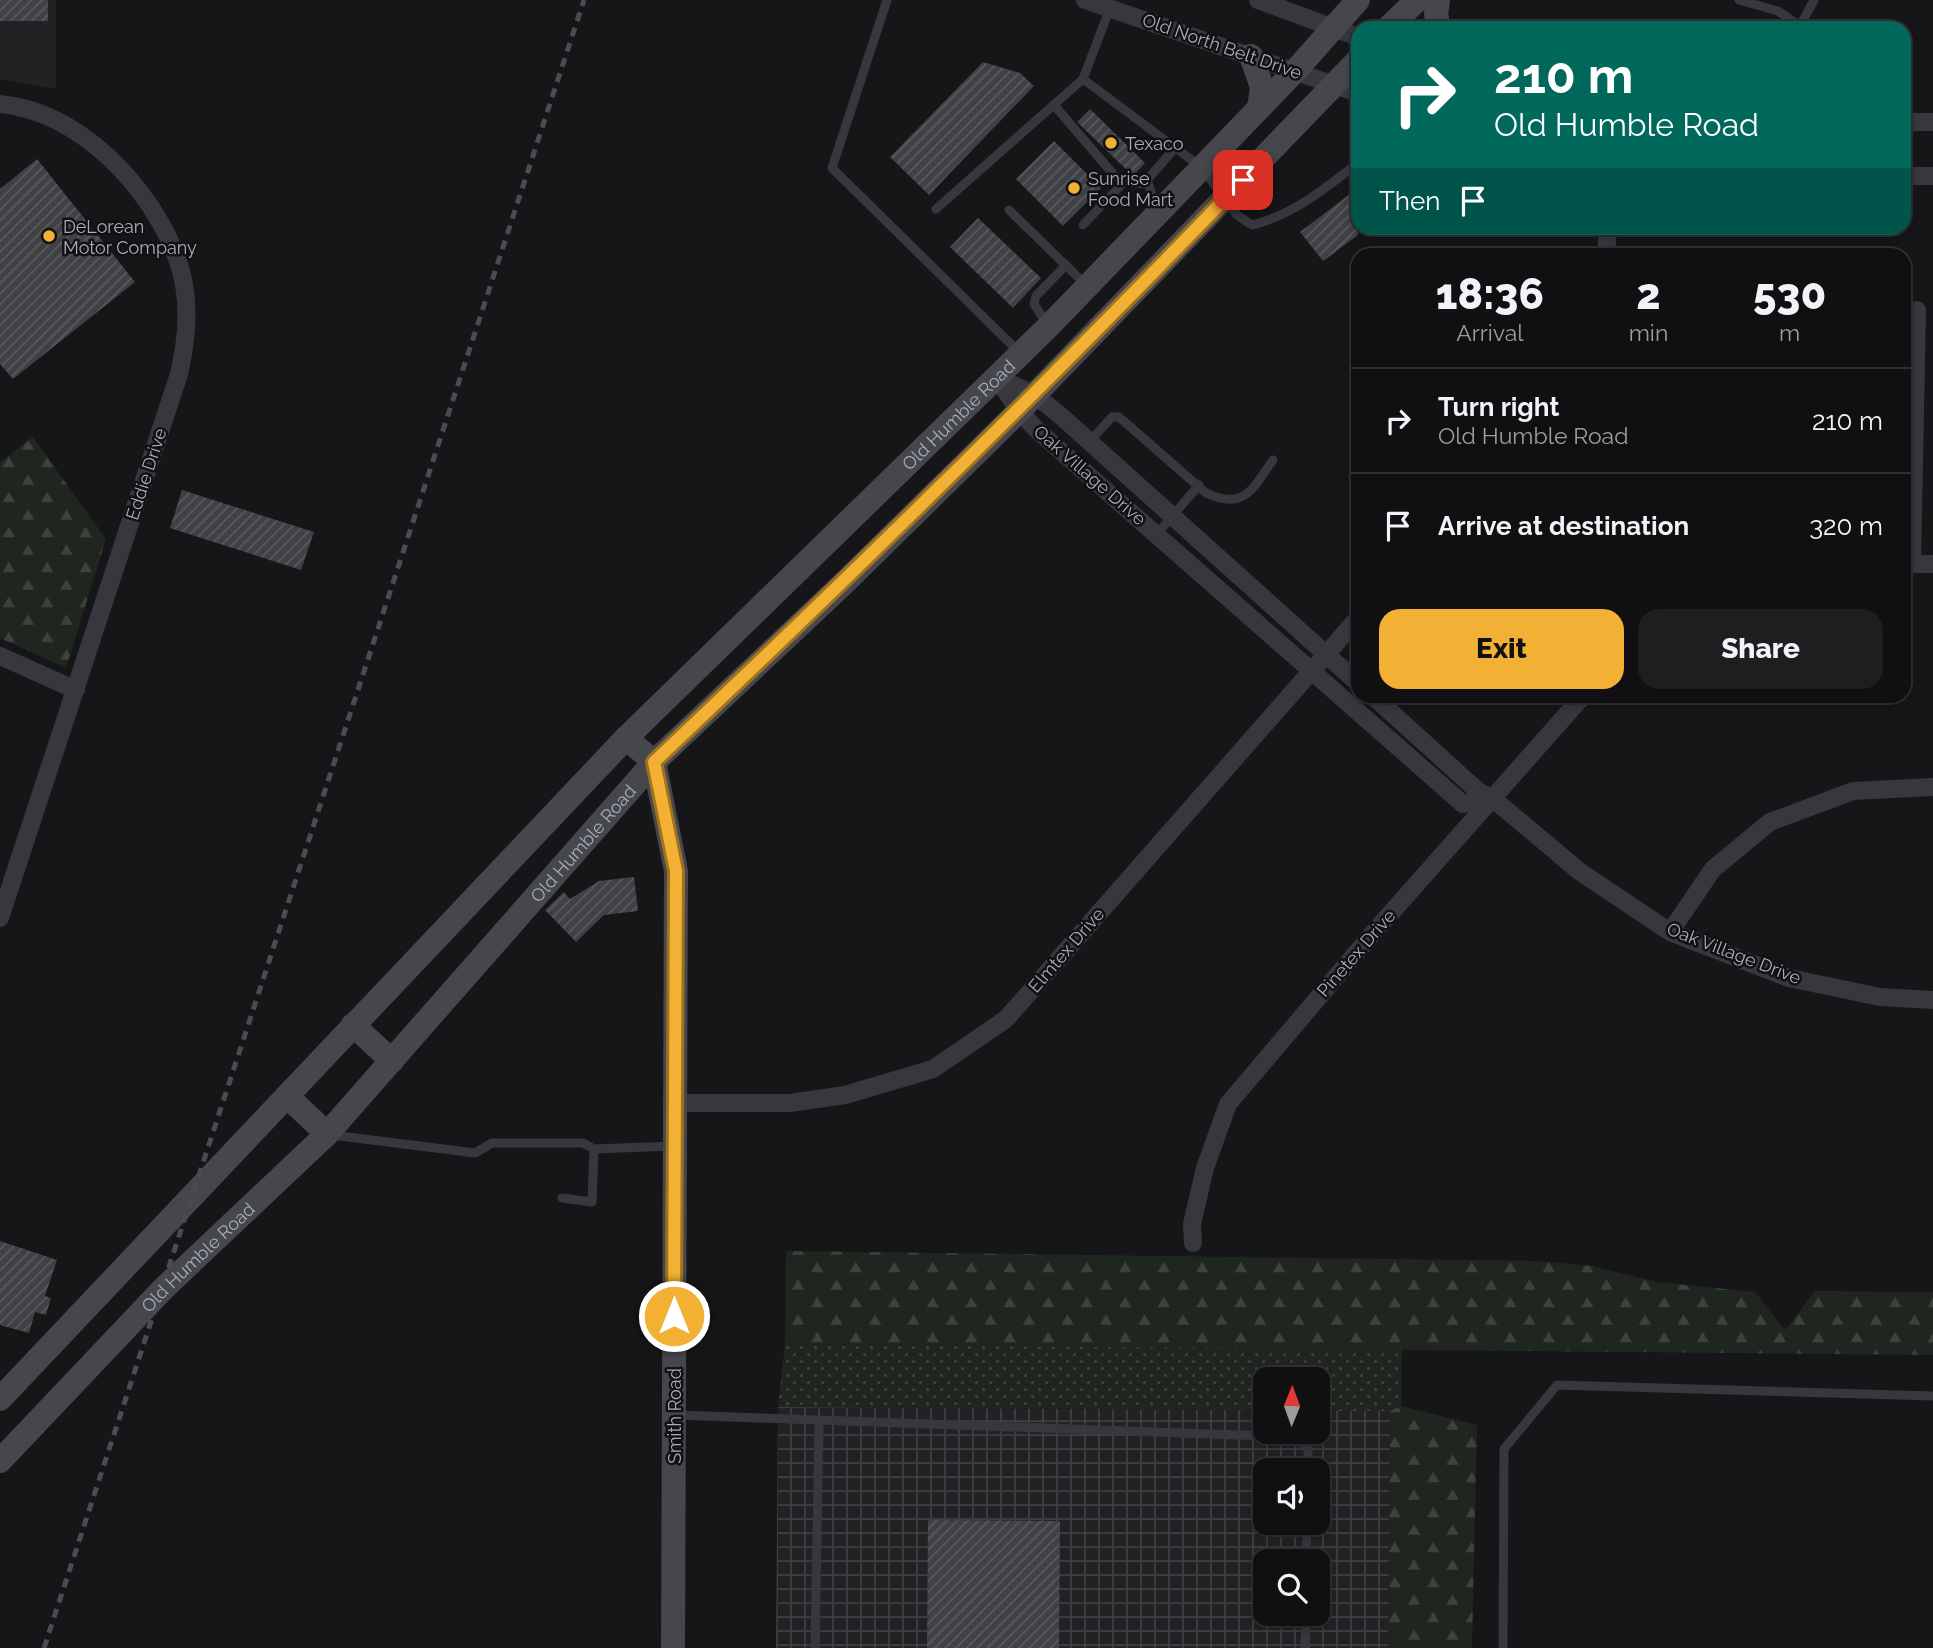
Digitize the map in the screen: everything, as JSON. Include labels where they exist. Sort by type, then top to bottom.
[{"type":"main road","name":"Old Humble Road","points":[[0,1399],[626,738],[1021,355],[1296,71],[1358,0]]},
{"type":"main road","points":[[1395,21],[1416,0]]},
{"type":"main road","points":[[1438,0],[1438,21]]},
{"type":"main road","points":[[1251,56],[1262,87],[1259,108]]},
{"type":"main road","name":"Old Humble Road","points":[[0,1461],[164,1288],[327,1134],[654,762],[841,586],[1026,403],[1351,67]]},
{"type":"main road","points":[[814,557],[841,586]]},
{"type":"main road","points":[[626,738],[654,762]]},
{"type":"main road","name":"Smith Road","points":[[654,762],[676,871],[673,1648]]},
{"type":"main road","points":[[353,1025],[392,1061]]},
{"type":"main road","points":[[287,1096],[327,1134]]},
{"type":"street","name":"Old North Belt Drive","points":[[1085,0],[1351,91]]},
{"type":"street","points":[[1258,0],[1351,35]]},
{"type":"street","name":"Eddie Drive","points":[[0,104],[50,116],[78,132],[136,189],[167,237],[177,260],[187,316],[185,346],[179,374],[0,918]]},
{"type":"street","points":[[1911,121],[1933,122]]},
{"type":"street","points":[[1911,176],[1933,176]]},
{"type":"street","points":[[1911,479],[1917,310]]},
{"type":"street","name":"Oak Village Drive","points":[[996,378],[1026,403],[1157,534],[1463,804],[1492,798]]},
{"type":"street","name":"Oak Village Drive","points":[[1026,403],[1089,442],[1351,677]]},
{"type":"street","points":[[1911,564],[1933,564]]},
{"type":"street","name":"Elmtex Drive","points":[[675,1103],[790,1103],[845,1096],[933,1069],[1006,1019],[1351,626]]},
{"type":"street","points":[[0,656],[76,690]]},
{"type":"street","name":"Oak Village Drive","points":[[1381,703],[1479,792],[1492,798],[1579,871],[1670,932],[1790,978],[1880,997],[1933,1000]]},
{"type":"street","name":"Pinetex Drive","points":[[1193,1243],[1192,1224],[1205,1168],[1228,1104],[1577,703]]},
{"type":"street","points":[[1670,932],[1713,869],[1770,822],[1853,791],[1933,786]]},
{"type":"lane","points":[[887,0],[832,168],[1021,355]]},
{"type":"lane","points":[[1739,0],[1752,1],[1778,11],[1794,21]]},
{"type":"lane","points":[[1804,21],[1814,0]]},
{"type":"lane","points":[[936,209],[1083,79],[1110,8]]},
{"type":"lane","points":[[1083,79],[1201,167],[1237,215],[1252,225],[1272,220],[1351,168]]},
{"type":"lane","points":[[1054,105],[1114,175],[1124,182],[1148,184]]},
{"type":"lane","points":[[1158,211],[1148,178],[1175,148]]},
{"type":"lane","points":[[1083,225],[1124,182]]},
{"type":"lane","points":[[1009,210],[1087,287]]},
{"type":"lane","points":[[1049,326],[1034,304],[1036,296],[1066,265]]},
{"type":"lane","points":[[1089,442],[1112,417],[1119,417],[1199,485],[1221,500],[1233,501],[1248,494],[1273,460]]},
{"type":"lane","points":[[1157,534],[1199,485]]},
{"type":"lane","points":[[327,1134],[475,1153],[492,1143],[583,1143],[594,1149],[675,1146]]},
{"type":"lane","points":[[562,1198],[592,1202],[594,1149]]},
{"type":"lane","points":[[1503,1648],[1504,1449],[1557,1385],[1933,1396]]},
{"type":"lane","points":[[674,1415],[1296,1437],[1308,1447],[1308,1458]]},
{"type":"lane","points":[[815,1648],[819,1421]]},
{"type":"lane","points":[[1305,1648],[1306,1626]]},
{"type":"shaded area","points":[[0,0],[56,0],[56,89],[0,79]]},
{"type":"shaded area","points":[[778,1407],[1253,1410],[1253,1444],[1330,1444],[1330,1411],[1390,1411],[1388,1648],[776,1648]]},
{"type":"green space","points":[[33,437],[106,539],[66,668],[0,638],[0,462]]},
{"type":"green space","points":[[786,1251],[1538,1261],[1592,1266],[1657,1282],[1755,1292],[1785,1330],[1815,1291],[1933,1292],[1933,1355],[785,1344]]},
{"type":"green space","points":[[785,1344],[1402,1349],[1401,1406],[1390,1411],[1330,1411],[1330,1367],[1253,1367],[1253,1410],[778,1407]]},
{"type":"green space","points":[[1401,1406],[1477,1425],[1472,1648],[1388,1648],[1390,1411]]},
{"type":"building","points":[[0,0],[48,0],[48,21],[0,21]]},
{"type":"building","points":[[983,62],[1020,73],[1034,86],[929,195],[890,157]]},
{"type":"building","name":"Texaco","points":[[1090,109],[1145,163],[1133,176],[1077,122]]},
{"type":"building","points":[[1054,141],[1101,188],[1063,226],[1016,179]]},
{"type":"building","name":"DeLorean Motor Company","points":[[37,159],[135,282],[13,379],[0,364],[0,189]]},
{"type":"building","points":[[1351,193],[1351,235],[1358,235],[1323,261],[1300,232]]},
{"type":"building","points":[[978,218],[1041,278],[1013,308],[950,247]]},
{"type":"building","points":[[182,490],[314,532],[301,570],[170,528]]},
{"type":"building","points":[[634,877],[638,911],[604,915],[576,942],[545,910],[564,892],[570,899],[599,881]]},
{"type":"building","points":[[0,1241],[57,1260],[45,1296],[51,1298],[46,1315],[35,1312],[29,1333],[0,1325]]},
{"type":"building","points":[[928,1520],[1060,1521],[1059,1648],[927,1648]]},
{"type":"railway","points":[[44,1648],[584,0]]},
{"type":"place","name":"Texaco","points":[[1111,143]]},
{"type":"place","name":"Sunrise Food Mart","points":[[1074,188]]},
{"type":"place","name":"DeLorean Motor Company","points":[[49,236]]},
{"type":"route","points":[[674,1316],[676,871],[654,762],[841,586],[1019,411],[1243,180]]}]
